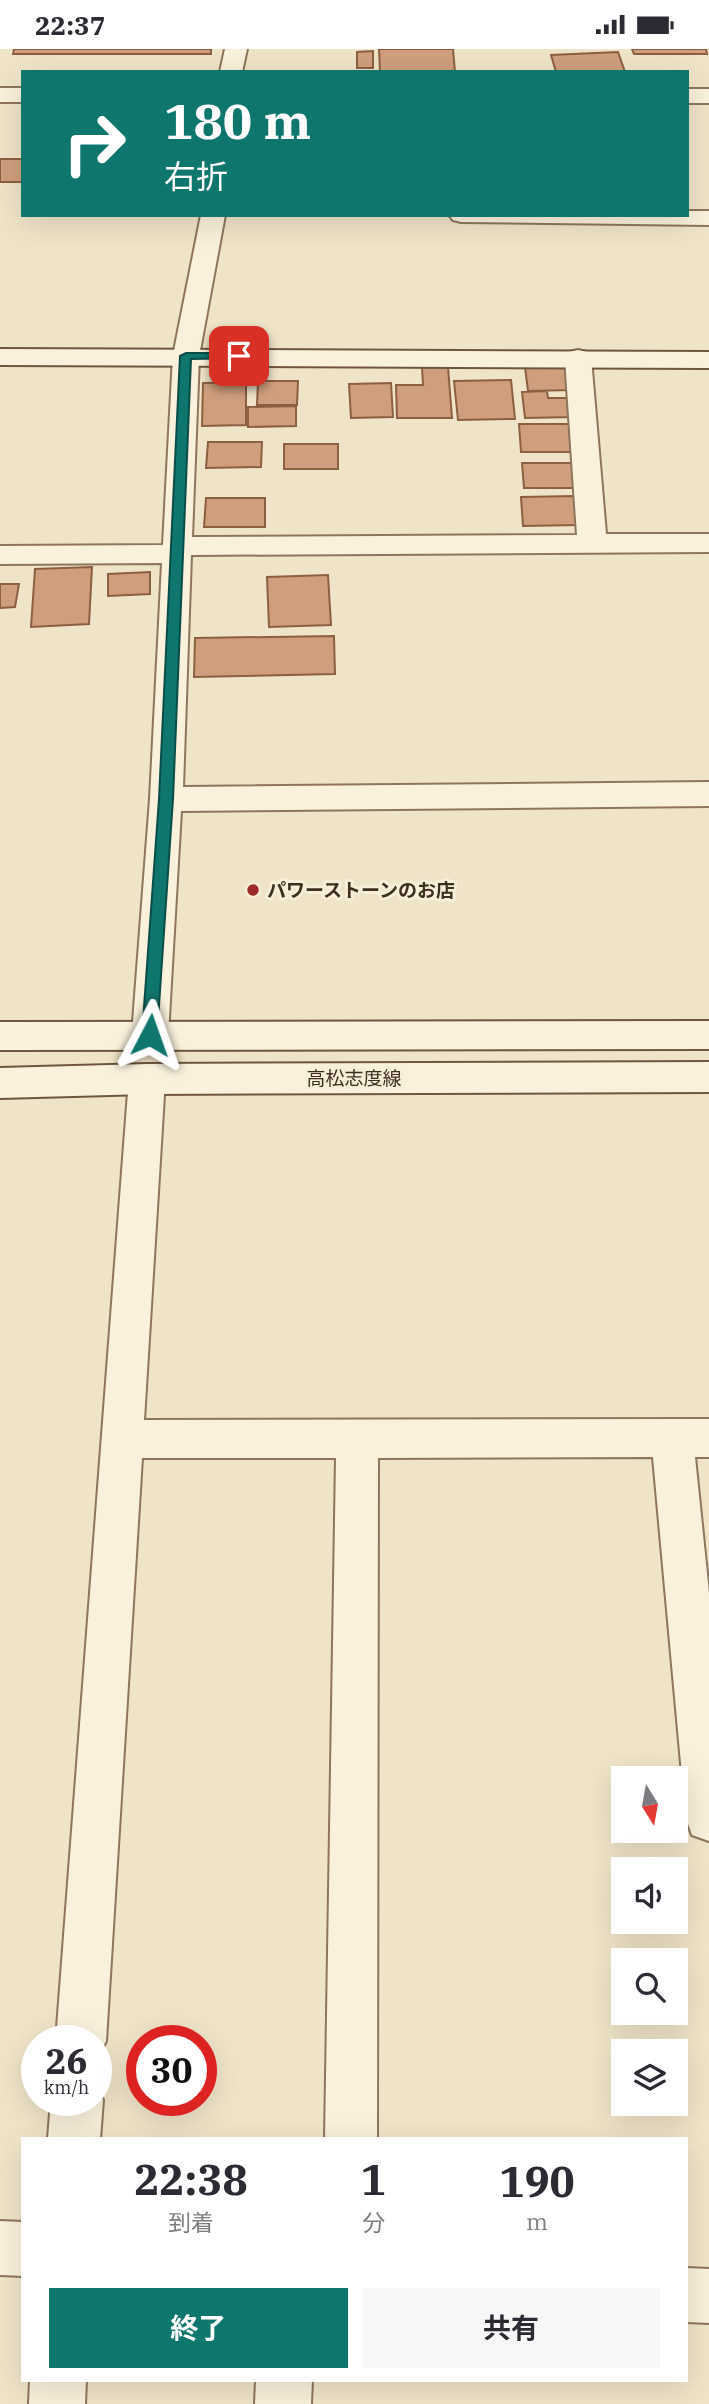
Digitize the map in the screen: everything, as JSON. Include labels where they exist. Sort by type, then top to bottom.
[{"type":"street","points":[[231,70],[236,49]]},
{"type":"street","points":[[0,95],[21,95]]},
{"type":"street","points":[[689,96],[709,96]]},
{"type":"street","points":[[150,1035],[166,799],[186,356],[213,217]]},
{"type":"street","points":[[626,217],[709,218]]},
{"type":"street","points":[[0,357],[709,360]]},
{"type":"street","points":[[578,358],[592,544]]},
{"type":"street","points":[[0,555],[709,543]]},
{"type":"street","points":[[166,799],[709,794]]},
{"type":"street","points":[[0,1036],[709,1035]]},
{"type":"street","name":"高松志度線","points":[[0,1083],[147,1079],[709,1077]]},
{"type":"street","points":[[82,2025],[147,1079]]},
{"type":"street","points":[[122,1439],[690,1438],[709,1818]]},
{"type":"street","points":[[351,2137],[357,1439]]},
{"type":"street","points":[[74,2137],[76,2116]]},
{"type":"street","points":[[0,2248],[21,2249]]},
{"type":"street","points":[[688,2295],[709,2296]]},
{"type":"street","points":[[57,2404],[58,2382]]},
{"type":"street","points":[[284,2404],[285,2382]]},
{"type":"building","points":[[14,49],[211,49],[211,54],[13,54]]},
{"type":"building","points":[[379,49],[453,49],[455,70],[380,70]]},
{"type":"building","points":[[632,49],[706,49],[707,54],[634,54]]},
{"type":"building","points":[[373,51],[373,68],[357,68],[357,52]]},
{"type":"building","points":[[618,52],[624,70],[555,70],[551,55]]},
{"type":"building","points":[[0,159],[21,159],[21,182],[0,182]]},
{"type":"building","points":[[422,367],[448,367],[452,418],[397,418],[396,385],[423,385]]},
{"type":"building","points":[[525,367],[569,367],[572,390],[528,391]]},
{"type":"building","points":[[511,380],[515,419],[458,420],[454,381]]},
{"type":"building","points":[[258,381],[298,381],[297,405],[257,405]]},
{"type":"building","points":[[246,382],[246,425],[202,426],[203,383]]},
{"type":"building","points":[[391,383],[393,417],[351,418],[349,384]]},
{"type":"building","points":[[547,391],[548,398],[573,398],[576,417],[525,418],[522,392]]},
{"type":"building","points":[[296,406],[296,426],[248,427],[248,407]]},
{"type":"building","points":[[519,424],[571,424],[574,452],[521,452]]},
{"type":"building","points":[[208,442],[262,442],[261,467],[206,468]]},
{"type":"building","points":[[284,444],[338,444],[338,469],[284,469]]},
{"type":"building","points":[[522,463],[572,463],[575,488],[524,488]]},
{"type":"building","points":[[574,496],[578,525],[523,526],[521,497]]},
{"type":"building","points":[[206,498],[265,498],[265,527],[204,527]]},
{"type":"building","points":[[92,567],[89,624],[31,627],[35,569]]},
{"type":"building","points":[[150,572],[150,594],[108,596],[108,574]]},
{"type":"building","points":[[328,575],[331,625],[269,627],[267,577]]},
{"type":"building","points":[[0,584],[19,584],[15,607],[0,608]]},
{"type":"building","points":[[334,636],[335,674],[194,677],[195,638]]},
{"type":"place","name":"パワーストーンのお店","points":[[253,890]]},
{"type":"route","points":[[150,1035],[166,799],[186,356],[239,356]]}]
